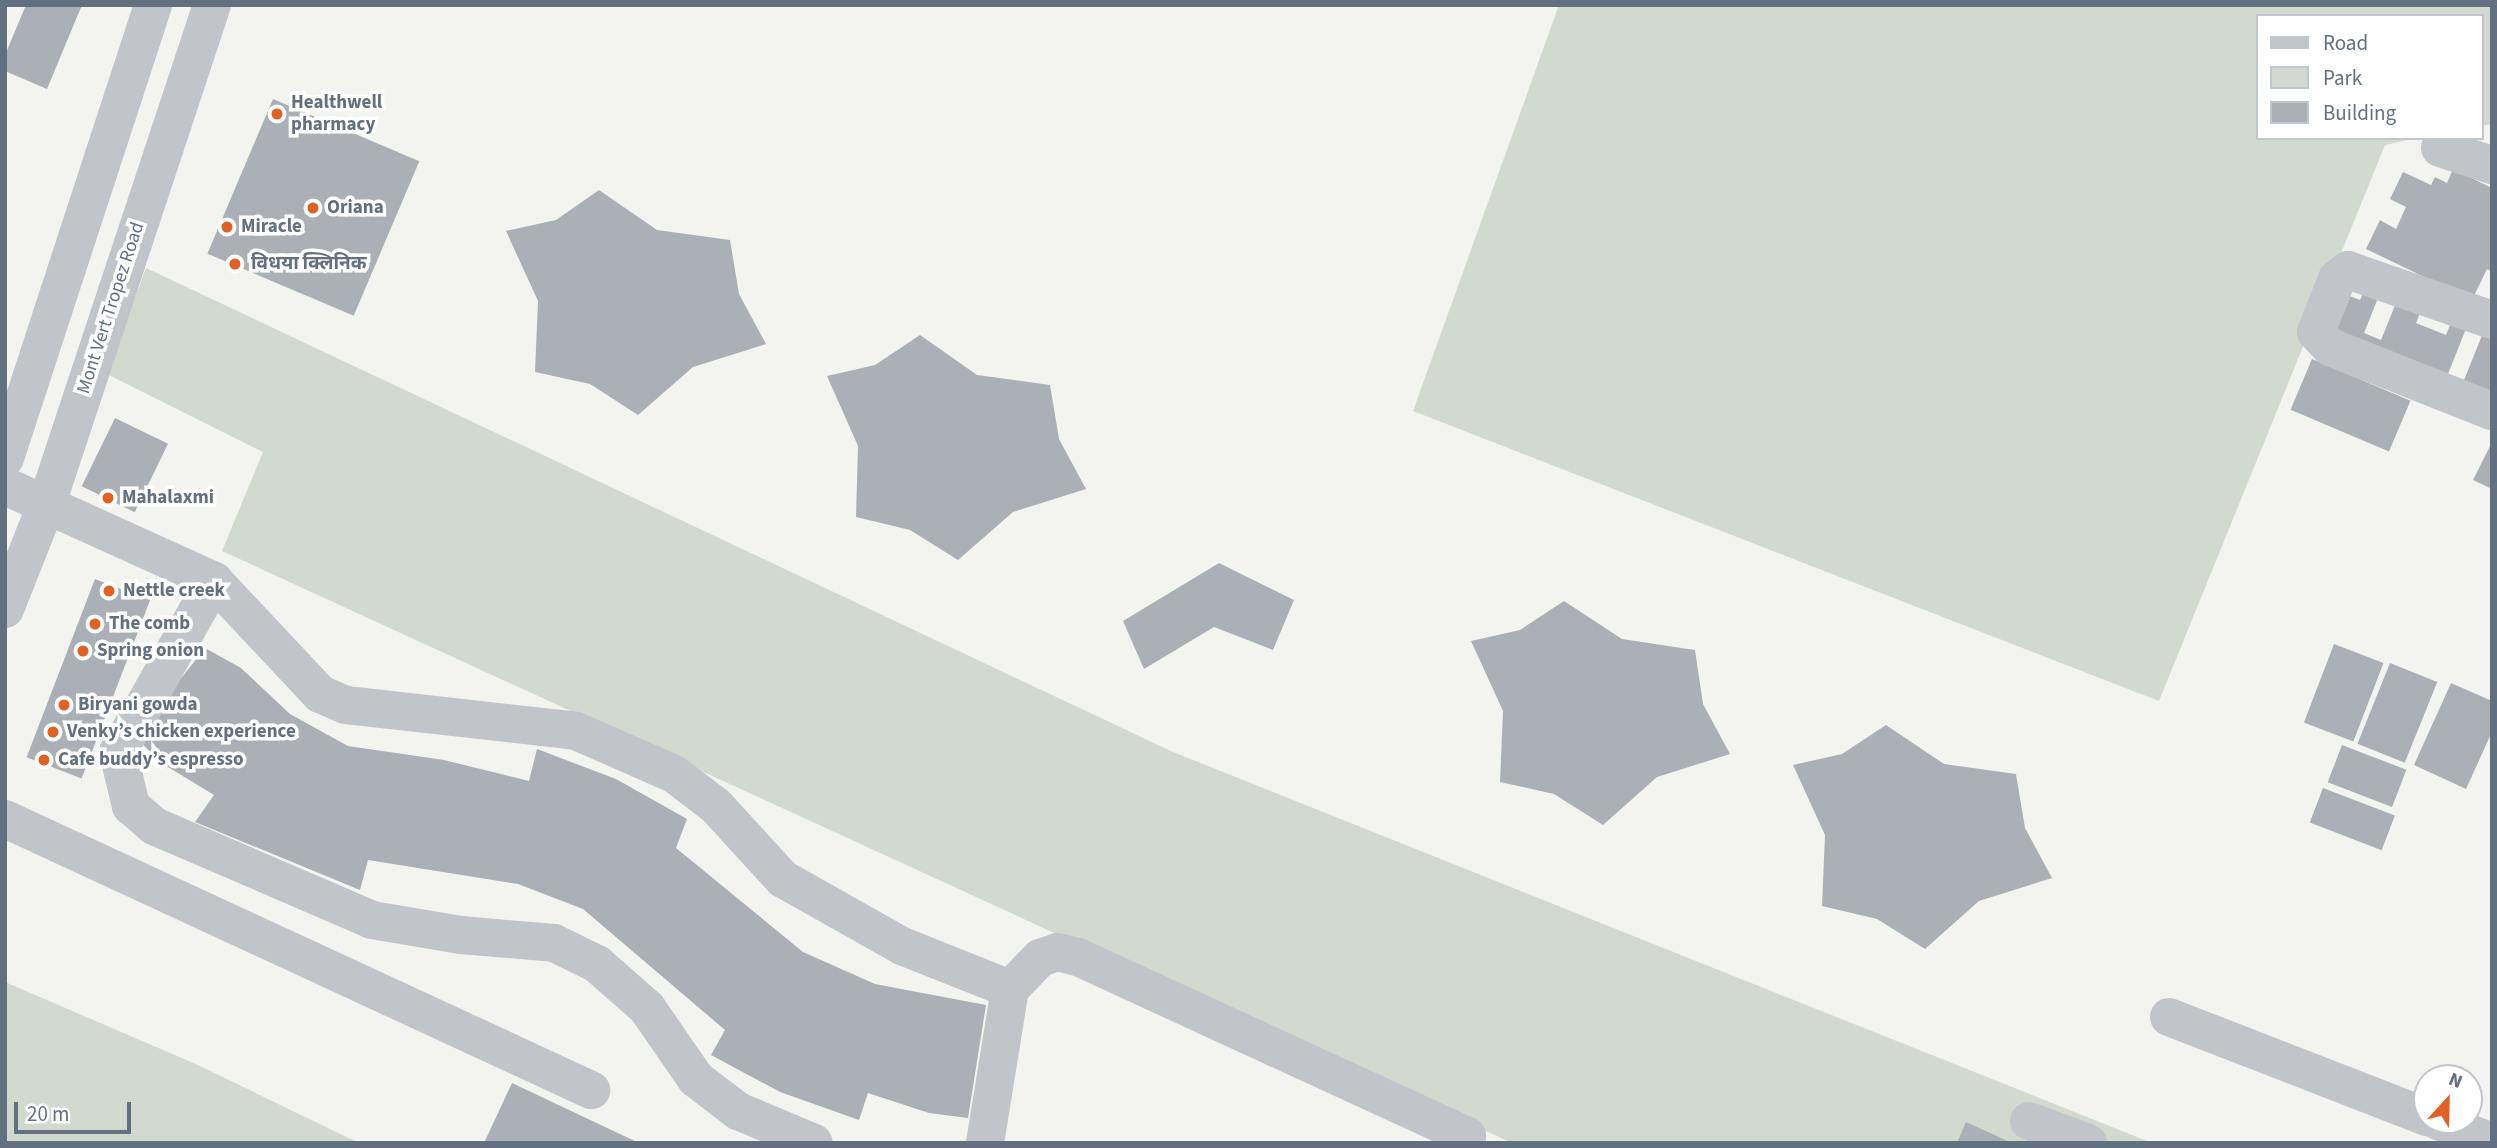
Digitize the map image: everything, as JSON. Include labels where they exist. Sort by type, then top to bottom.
[{"type":"street","points":[[5,458],[153,5]]},
{"type":"street","name":"Mont Vert Tropez Road","points":[[5,609],[47,503],[212,5]]},
{"type":"street","points":[[2440,148],[2492,165]]},
{"type":"street","points":[[70,258],[122,276]]},
{"type":"street","points":[[2492,320],[2348,270],[2337,279],[2316,332],[2330,347],[2492,411]]},
{"type":"street","points":[[5,485],[214,581],[320,694],[346,705],[576,732],[604,743],[674,774],[716,806],[783,879],[902,946],[1010,989]]},
{"type":"street","points":[[214,581],[118,752],[131,806],[153,826],[372,920],[461,935],[554,943],[597,964],[647,1008],[696,1079],[738,1111],[814,1143]]},
{"type":"street","points":[[5,819],[591,1090]]},
{"type":"street","points":[[985,1143],[1010,989],[1040,958],[1057,952],[1078,957],[1471,1140]]},
{"type":"street","points":[[2169,1017],[2413,1112]]},
{"type":"street","points":[[2029,1121],[2088,1143]]},
{"type":"street","points":[[2472,1134],[2492,1142]]},
{"type":"green space","points":[[1559,5],[2492,5],[2492,124],[2483,126],[2483,14],[2256,14],[2256,140],[2409,140],[2385,145],[2159,701],[1413,411]]},
{"type":"green space","points":[[146,268],[1173,752],[2152,1143],[1512,1143],[222,551],[263,452],[107,374]]},
{"type":"green space","points":[[5,982],[198,1065],[359,1143],[5,1143]]},
{"type":"building","points":[[26,5],[82,5],[47,89],[5,71],[5,55]]},
{"type":"building","name":"Oriana","points":[[273,99],[419,161],[354,316],[207,254]]},
{"type":"building","points":[[2453,169],[2492,188],[2492,272],[2487,269],[2472,300],[2366,249],[2380,220],[2396,229],[2406,207],[2390,199],[2403,172],[2431,185],[2435,177],[2447,183]]},
{"type":"building","points":[[599,190],[657,230],[730,240],[739,294],[766,344],[693,367],[638,415],[590,384],[535,372],[538,301],[506,231],[556,220]]},
{"type":"building","points":[[2339,292],[2360,300],[2363,293],[2378,298],[2364,333],[2381,340],[2398,298],[2422,308],[2416,323],[2446,335],[2452,320],[2467,326],[2448,374],[2464,380],[2483,333],[2492,336],[2492,402],[2322,334]]},
{"type":"building","points":[[920,335],[977,375],[1050,385],[1059,439],[1086,489],[1013,512],[958,560],[910,530],[856,517],[858,446],[827,376],[875,365]]},
{"type":"building","points":[[2312,359],[2410,401],[2389,451],[2291,410]]},
{"type":"building","points":[[115,418],[168,444],[135,512],[82,486]]},
{"type":"building","points":[[2492,442],[2492,489],[2473,480]]},
{"type":"building","points":[[1219,563],[1294,600],[1273,650],[1214,627],[1144,669],[1123,621]]},
{"type":"building","points":[[95,579],[150,600],[82,778],[27,757]]},
{"type":"building","points":[[1564,601],[1622,639],[1695,650],[1703,704],[1730,754],[1657,777],[1603,825],[1554,794],[1500,782],[1503,711],[1471,641],[1520,630]]},
{"type":"building","points":[[2334,644],[2383,663],[2353,741],[2304,722]]},
{"type":"building","points":[[205,648],[241,668],[290,714],[348,746],[444,760],[529,781],[537,749],[616,779],[687,819],[676,848],[803,952],[875,984],[986,1005],[968,1118],[929,1113],[868,1093],[859,1120],[780,1092],[711,1055],[725,1030],[583,909],[518,884],[368,860],[360,890],[195,822],[214,795],[163,764],[135,737]]},
{"type":"building","points":[[2390,663],[2437,682],[2405,763],[2357,744]]},
{"type":"building","points":[[2451,683],[2492,701],[2492,732],[2466,789],[2414,765]]},
{"type":"building","points":[[1886,725],[1944,764],[2016,774],[2025,828],[2052,878],[1979,901],[1925,949],[1877,919],[1822,906],[1825,835],[1793,765],[1842,754]]},
{"type":"building","points":[[2342,745],[2406,770],[2392,807],[2328,782]]},
{"type":"building","points":[[2323,788],[2395,816],[2382,850],[2310,823]]},
{"type":"building","points":[[512,1083],[639,1143],[484,1143]]},
{"type":"building","points":[[1966,1122],[2012,1143],[1957,1143]]},
{"type":"place","name":"Healthwell pharmacy","points":[[277,114]]},
{"type":"place","name":"Oriana","points":[[313,208]]},
{"type":"place","name":"Miracle","points":[[227,227]]},
{"type":"place","name":"विधया क्लिनिक","points":[[235,264]]},
{"type":"place","name":"Mahalaxmi","points":[[108,498]]},
{"type":"place","name":"Nettle creek","points":[[109,591]]},
{"type":"place","name":"The comb","points":[[95,624]]},
{"type":"place","name":"Spring onion","points":[[83,651]]},
{"type":"place","name":"Biryani gowda","points":[[64,705]]},
{"type":"place","name":"Venky’s chicken experience","points":[[53,732]]},
{"type":"place","name":"Cafe buddy’s espresso","points":[[44,760]]}]
